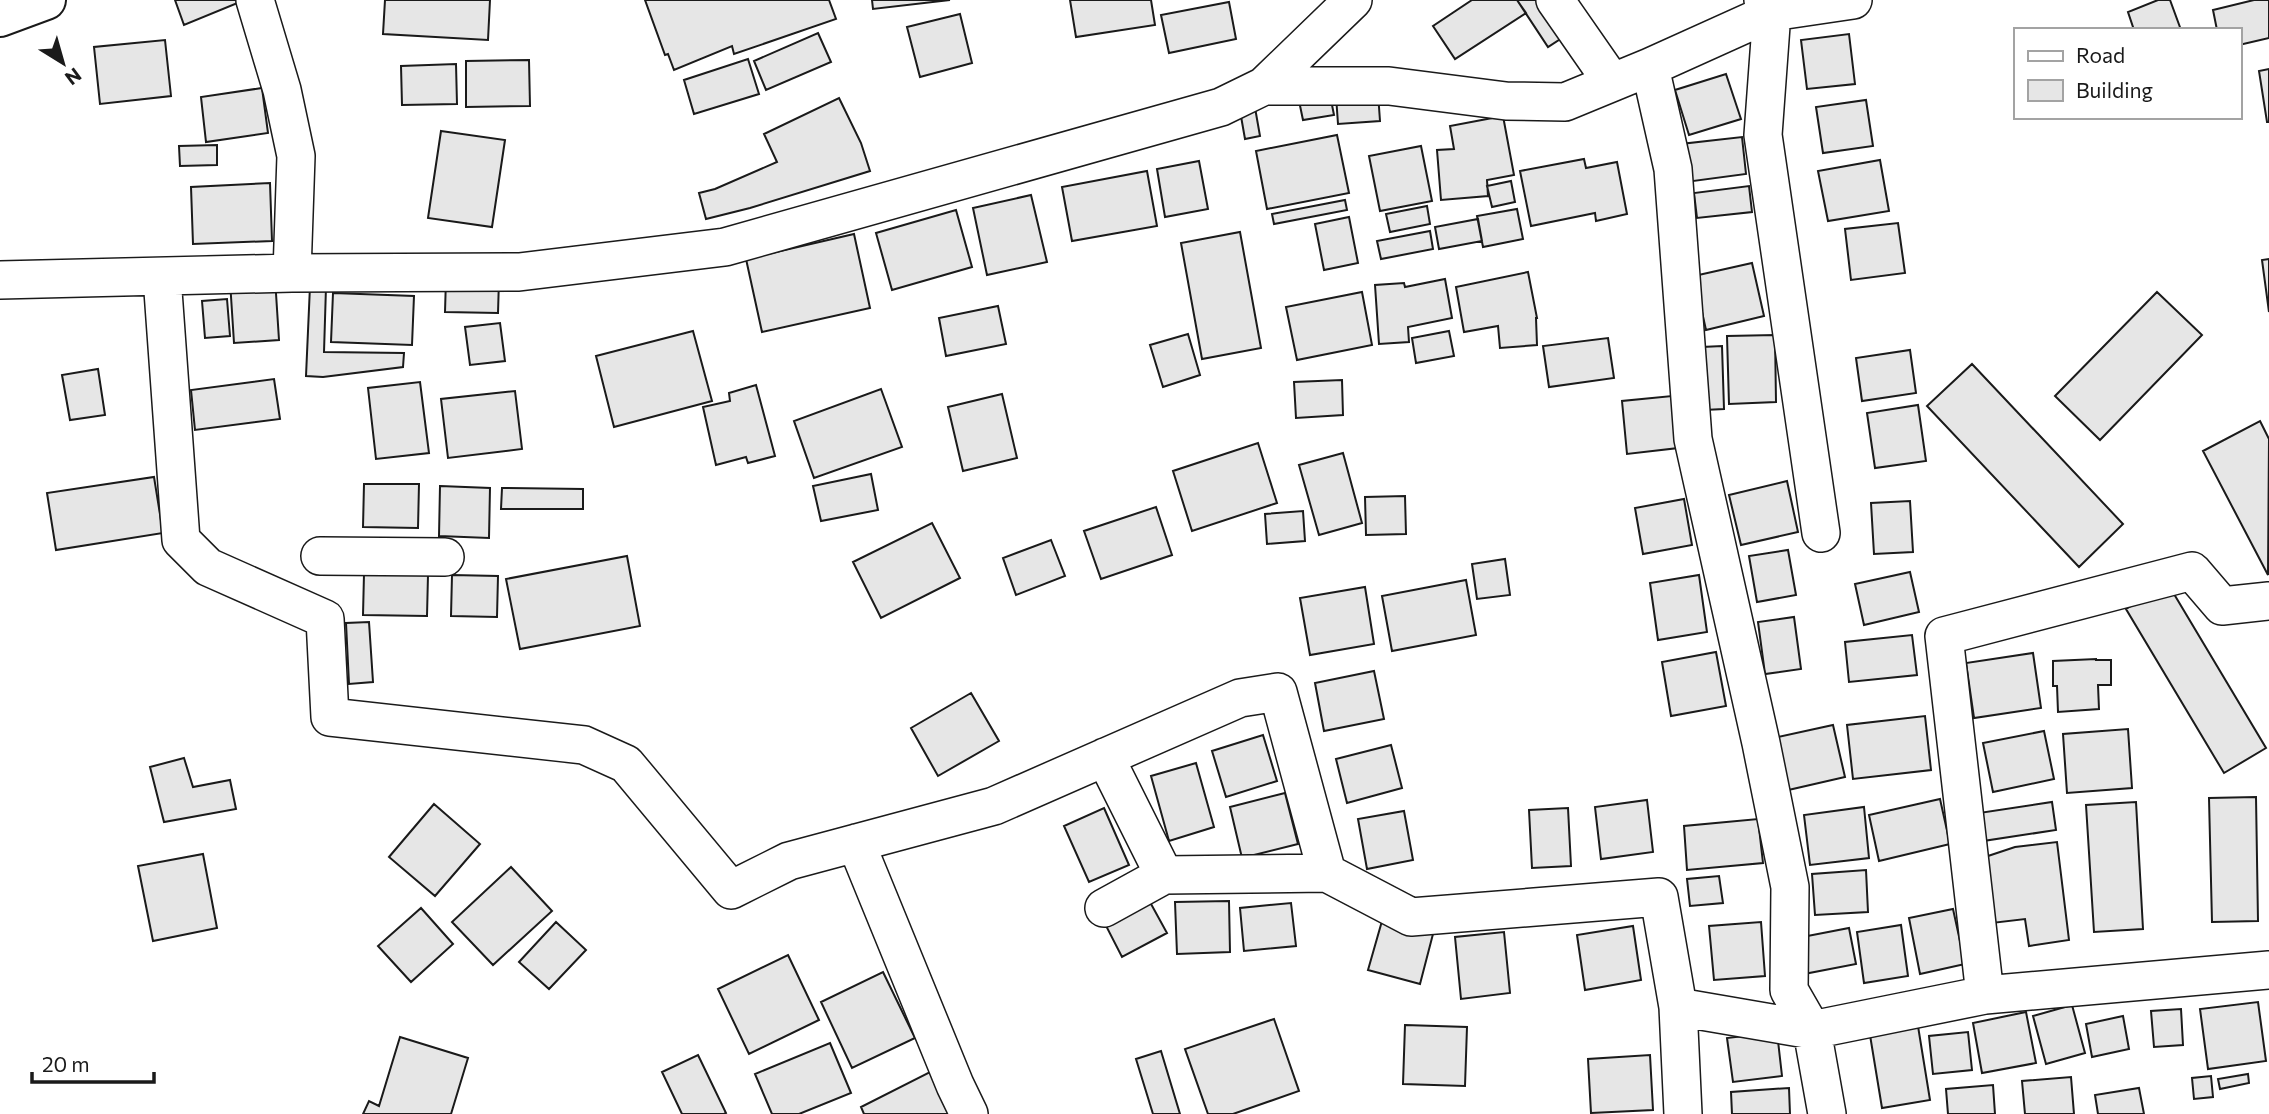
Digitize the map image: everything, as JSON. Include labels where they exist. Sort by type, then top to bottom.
[{"type":"street","points":[[255,0],[282,90],[296,156],[292,273]]},
{"type":"street","points":[[0,281],[292,273],[519,272],[725,247],[1221,107],[1264,86],[1353,0]]},
{"type":"street","points":[[1555,0],[1612,82]]},
{"type":"street","points":[[1264,86],[1390,86],[1506,101],[1565,102],[1650,67],[1768,6],[1853,0]]},
{"type":"street","points":[[1768,6],[1763,135],[1821,533]]},
{"type":"street","points":[[1650,67],[1673,169],[1693,439],[1761,743],[1790,887],[1789,990],[1812,1030],[1827,1114]]},
{"type":"street","points":[[162,277],[181,540],[208,567],[325,619],[330,717],[584,745],[626,764],[731,890],[789,861],[994,806],[1240,698],[1278,692],[1327,873]]},
{"type":"street","points":[[320,556],[445,557]]},
{"type":"street","points":[[1984,995],[1944,636],[2192,570],[2222,606],[2269,601]]},
{"type":"street","points":[[1105,757],[1164,875]]},
{"type":"street","points":[[856,843],[969,1114]]},
{"type":"street","points":[[1104,908],[1164,875],[1327,873],[1411,917],[1659,897],[1678,1007],[1683,1114]]},
{"type":"street","points":[[1678,1007],[1812,1030],[1984,995],[2269,970]]},
{"type":"building","points":[[175,0],[239,0],[240,2],[184,25]]},
{"type":"building","points":[[385,0],[490,0],[488,40],[383,34]]},
{"type":"building","points":[[645,0],[829,0],[836,19],[734,54],[732,46],[674,70],[668,54],[665,55]]},
{"type":"building","points":[[872,0],[950,0],[873,9]]},
{"type":"building","points":[[1070,0],[1151,0],[1155,25],[1076,37]]},
{"type":"building","points":[[1472,0],[1517,0],[1526,13],[1455,59],[1433,26]]},
{"type":"building","points":[[1517,0],[1546,0],[1568,34],[1548,47]]},
{"type":"building","points":[[2158,0],[2170,0],[2180,28],[2133,28],[2128,12]]},
{"type":"building","points":[[2254,0],[2269,0],[2269,38],[2241,45],[2241,28],[2217,28],[2213,10]]},
{"type":"building","points":[[1229,2],[1236,39],[1169,53],[1161,15]]},
{"type":"building","points":[[960,14],[972,63],[920,77],[907,27]]},
{"type":"building","points":[[818,33],[831,62],[766,90],[754,61]]},
{"type":"building","points":[[1849,34],[1855,84],[1807,89],[1801,40]]},
{"type":"building","points":[[165,40],[171,96],[100,104],[94,47]]},
{"type":"building","points":[[748,59],[759,94],[694,114],[684,80]]},
{"type":"building","points":[[529,60],[530,106],[466,107],[466,61]]},
{"type":"building","points":[[456,64],[457,104],[402,105],[401,66]]},
{"type":"building","points":[[2269,69],[2269,122],[2267,122],[2259,71]]},
{"type":"building","points":[[1726,74],[1741,119],[1689,135],[1675,90]]},
{"type":"building","points":[[262,88],[268,133],[206,142],[201,97]]},
{"type":"building","points":[[1329,90],[1334,115],[1303,120],[1298,96]]},
{"type":"building","points":[[1378,93],[1380,121],[1338,124],[1336,96]]},
{"type":"building","points":[[839,98],[861,143],[870,171],[706,219],[699,193],[715,189],[777,162],[764,134]]},
{"type":"building","points":[[1866,100],[1873,146],[1823,153],[1816,107]]},
{"type":"building","points":[[1254,102],[1260,136],[1245,139],[1239,105]]},
{"type":"building","points":[[1503,116],[1514,175],[1487,180],[1488,196],[1441,200],[1437,150],[1454,149],[1450,126]]},
{"type":"building","points":[[441,131],[505,140],[492,227],[428,218]]},
{"type":"building","points":[[1337,135],[1349,193],[1267,209],[1256,151]]},
{"type":"building","points":[[1742,137],[1746,174],[1686,182],[1681,144]]},
{"type":"building","points":[[217,145],[217,165],[180,166],[179,146]]},
{"type":"building","points":[[1421,146],[1432,201],[1380,211],[1369,156]]},
{"type":"building","points":[[1584,159],[1586,168],[1617,162],[1627,214],[1596,221],[1595,213],[1531,226],[1520,171]]},
{"type":"building","points":[[1880,160],[1889,211],[1828,221],[1818,171]]},
{"type":"building","points":[[1199,161],[1208,209],[1165,217],[1157,169]]},
{"type":"building","points":[[1147,171],[1157,226],[1072,241],[1062,187]]},
{"type":"building","points":[[1511,181],[1515,202],[1492,207],[1487,186]]},
{"type":"building","points":[[270,183],[272,241],[193,244],[191,187]]},
{"type":"building","points":[[1749,186],[1752,212],[1697,218],[1694,193]]},
{"type":"building","points":[[1031,195],[1047,262],[987,275],[973,208]]},
{"type":"building","points":[[1345,200],[1347,210],[1274,224],[1272,214]]},
{"type":"building","points":[[1427,206],[1430,224],[1390,232],[1386,214]]},
{"type":"building","points":[[1517,209],[1523,239],[1483,247],[1477,216]]},
{"type":"building","points":[[956,210],[972,267],[892,290],[876,233]]},
{"type":"building","points":[[1349,217],[1358,263],[1324,270],[1315,224]]},
{"type":"building","points":[[1478,219],[1482,241],[1439,249],[1435,227]]},
{"type":"building","points":[[1898,223],[1905,273],[1851,280],[1845,229]]},
{"type":"building","points":[[1430,231],[1433,249],[1381,259],[1377,241]]},
{"type":"building","points":[[1240,232],[1261,348],[1202,359],[1181,243]]},
{"type":"building","points":[[854,234],[870,308],[762,332],[746,259]]},
{"type":"building","points":[[2269,259],[2269,312],[2262,260]]},
{"type":"building","points":[[1752,263],[1764,316],[1706,330],[1694,276]]},
{"type":"building","points":[[1528,272],[1537,318],[1537,345],[1500,348],[1498,326],[1464,332],[1456,287]]},
{"type":"building","points":[[275,278],[279,340],[234,343],[230,281]]},
{"type":"building","points":[[446,278],[499,279],[498,313],[445,312]]},
{"type":"building","points":[[1445,279],[1452,318],[1408,327],[1409,342],[1379,344],[1375,285],[1404,283],[1405,287]]},
{"type":"building","points":[[310,286],[326,287],[324,352],[404,353],[403,367],[323,377],[306,376]]},
{"type":"building","points":[[1362,292],[1372,345],[1297,360],[1286,307]]},
{"type":"building","points":[[2157,292],[2202,335],[2100,440],[2055,396]]},
{"type":"building","points":[[333,293],[414,296],[412,345],[331,342]]},
{"type":"building","points":[[227,299],[230,336],[205,338],[202,301]]},
{"type":"building","points":[[998,306],[1006,344],[946,356],[939,318]]},
{"type":"building","points":[[500,323],[505,361],[470,365],[465,327]]},
{"type":"building","points":[[693,331],[712,401],[614,427],[596,356]]},
{"type":"building","points":[[1449,331],[1454,356],[1416,363],[1412,338]]},
{"type":"building","points":[[1188,334],[1200,375],[1163,387],[1150,345]]},
{"type":"building","points":[[1775,335],[1776,402],[1729,404],[1727,336]]},
{"type":"building","points":[[1608,338],[1614,378],[1549,387],[1543,346]]},
{"type":"building","points":[[1722,346],[1724,409],[1704,410],[1702,347]]},
{"type":"building","points":[[1910,350],[1916,393],[1862,401],[1856,358]]},
{"type":"building","points":[[1972,364],[2123,524],[2079,567],[1927,406]]},
{"type":"building","points":[[98,369],[105,415],[70,420],[62,375]]},
{"type":"building","points":[[274,379],[280,419],[195,430],[191,390]]},
{"type":"building","points":[[1342,380],[1343,415],[1296,418],[1294,382]]},
{"type":"building","points":[[420,382],[429,453],[376,459],[368,388]]},
{"type":"building","points":[[756,385],[775,456],[748,463],[746,457],[716,465],[703,407],[730,401],[729,393]]},
{"type":"building","points":[[881,389],[902,447],[814,478],[794,421]]},
{"type":"building","points":[[515,391],[522,449],[448,458],[441,399]]},
{"type":"building","points":[[1002,394],[1017,458],[963,471],[948,407]]},
{"type":"building","points":[[1672,396],[1678,448],[1627,454],[1622,401]]},
{"type":"building","points":[[1918,405],[1926,461],[1875,468],[1867,413]]},
{"type":"building","points":[[2260,421],[2269,439],[2268,575],[2203,451]]},
{"type":"building","points":[[1258,443],[1277,503],[1192,531],[1173,471]]},
{"type":"building","points":[[1343,453],[1362,523],[1319,535],[1299,465]]},
{"type":"building","points":[[871,474],[878,510],[821,521],[813,486]]},
{"type":"building","points":[[154,477],[163,533],[56,550],[47,493]]},
{"type":"building","points":[[1787,481],[1798,532],[1741,545],[1729,495]]},
{"type":"building","points":[[364,484],[419,484],[418,528],[363,527]]},
{"type":"building","points":[[440,486],[490,488],[489,538],[439,536]]},
{"type":"building","points":[[502,488],[583,489],[583,509],[501,509]]},
{"type":"building","points":[[1405,496],[1406,534],[1366,535],[1365,497]]},
{"type":"building","points":[[1684,499],[1692,545],[1643,554],[1635,508]]},
{"type":"building","points":[[1910,501],[1913,552],[1874,554],[1871,503]]},
{"type":"building","points":[[1156,507],[1172,555],[1101,579],[1084,531]]},
{"type":"building","points":[[1303,511],[1305,541],[1267,544],[1265,514]]},
{"type":"building","points":[[932,523],[960,578],[881,618],[853,562]]},
{"type":"building","points":[[1051,540],[1065,576],[1016,595],[1003,558]]},
{"type":"building","points":[[1788,550],[1796,595],[1757,602],[1749,556]]},
{"type":"building","points":[[627,556],[640,626],[520,649],[506,579]]},
{"type":"building","points":[[1505,559],[1510,595],[1477,599],[1472,564]]},
{"type":"building","points":[[1910,572],[1919,612],[1864,625],[1855,584]]},
{"type":"building","points":[[364,574],[428,575],[427,616],[363,615]]},
{"type":"building","points":[[452,575],[498,576],[497,617],[451,616]]},
{"type":"building","points":[[1699,575],[1707,632],[1658,640],[1650,583]]},
{"type":"building","points":[[1466,580],[1476,635],[1392,651],[1382,596]]},
{"type":"building","points":[[2168,584],[2266,748],[2224,773],[2126,609]]},
{"type":"building","points":[[1365,587],[1374,644],[1310,655],[1300,598]]},
{"type":"building","points":[[1794,617],[1801,669],[1765,674],[1758,622]]},
{"type":"building","points":[[369,622],[373,682],[349,684],[346,623]]},
{"type":"building","points":[[1912,635],[1917,675],[1849,682],[1845,642]]},
{"type":"building","points":[[1716,652],[1726,706],[1671,716],[1662,662]]},
{"type":"building","points":[[2033,653],[2041,708],[1974,718],[1966,663]]},
{"type":"building","points":[[2111,660],[2111,685],[2098,685],[2099,709],[2058,712],[2057,686],[2053,686],[2053,661]]},
{"type":"building","points":[[1374,671],[1384,719],[1324,731],[1315,683]]},
{"type":"building","points":[[971,693],[999,741],[938,776],[911,728]]},
{"type":"building","points":[[1925,716],[1931,770],[1853,779],[1847,725]]},
{"type":"building","points":[[1833,725],[1845,777],[1784,791],[1773,738]]},
{"type":"building","points":[[2128,729],[2132,788],[2067,793],[2063,734]]},
{"type":"building","points":[[2044,731],[2054,779],[1993,792],[1983,743]]},
{"type":"building","points":[[1263,735],[1277,781],[1226,797],[1212,751]]},
{"type":"building","points":[[1391,745],[1402,788],[1347,803],[1336,759]]},
{"type":"building","points":[[184,758],[193,787],[230,780],[236,809],[164,822],[150,767]]},
{"type":"building","points":[[1196,763],[1214,827],[1169,841],[1151,776]]},
{"type":"building","points":[[1285,793],[1298,844],[1242,858],[1230,807]]},
{"type":"building","points":[[2256,797],[2258,921],[2212,922],[2209,798]]},
{"type":"building","points":[[1940,799],[1950,844],[1879,861],[1869,815]]},
{"type":"building","points":[[1647,800],[1653,852],[1601,859],[1595,807]]},
{"type":"building","points":[[2052,802],[2056,830],[1983,841],[1979,813]]},
{"type":"building","points":[[2136,802],[2143,929],[2094,932],[2086,805]]},
{"type":"building","points":[[434,804],[480,844],[435,896],[389,857]]},
{"type":"building","points":[[1864,807],[1869,858],[1810,865],[1804,815]]},
{"type":"building","points":[[1104,808],[1129,865],[1089,882],[1064,826]]},
{"type":"building","points":[[1568,808],[1571,866],[1532,868],[1529,810]]},
{"type":"building","points":[[1404,811],[1413,860],[1367,869],[1358,819]]},
{"type":"building","points":[[1758,819],[1763,863],[1687,870],[1684,826]]},
{"type":"building","points":[[2057,842],[2069,940],[2029,946],[2025,919],[1992,923],[1982,858],[2015,847]]},
{"type":"building","points":[[203,854],[217,928],[153,941],[138,866]]},
{"type":"building","points":[[511,867],[552,911],[493,965],[452,922]]},
{"type":"building","points":[[1866,870],[1868,912],[1815,915],[1812,874]]},
{"type":"building","points":[[1719,876],[1723,903],[1690,906],[1687,879]]},
{"type":"building","points":[[1145,893],[1167,933],[1122,957],[1101,916]]},
{"type":"building","points":[[1229,901],[1230,952],[1177,954],[1175,902]]},
{"type":"building","points":[[1291,903],[1296,946],[1244,951],[1240,908]]},
{"type":"building","points":[[421,908],[453,944],[411,982],[378,946]]},
{"type":"building","points":[[1953,909],[1965,964],[1920,974],[1909,918]]},
{"type":"building","points":[[1382,921],[1433,934],[1420,984],[1368,970]]},
{"type":"building","points":[[556,922],[586,950],[549,989],[519,962]]},
{"type":"building","points":[[1761,922],[1765,976],[1714,980],[1709,926]]},
{"type":"building","points":[[1901,925],[1908,976],[1864,983],[1857,932]]},
{"type":"building","points":[[1633,926],[1641,980],[1585,990],[1577,935]]},
{"type":"building","points":[[1849,928],[1856,964],[1804,974],[1797,938]]},
{"type":"building","points":[[1504,932],[1510,993],[1461,999],[1455,937]]},
{"type":"building","points":[[788,955],[819,1020],[749,1054],[718,989]]},
{"type":"building","points":[[883,972],[915,1038],[852,1068],[821,1002]]},
{"type":"building","points":[[2258,1002],[2266,1061],[2208,1069],[2200,1009]]},
{"type":"building","points":[[2072,1005],[2085,1053],[2046,1064],[2033,1016]]},
{"type":"building","points":[[2181,1009],[2183,1045],[2154,1047],[2151,1011]]},
{"type":"building","points":[[2026,1012],[2036,1063],[1982,1073],[1973,1023]]},
{"type":"building","points":[[2123,1016],[2129,1049],[2092,1057],[2086,1024]]},
{"type":"building","points":[[1274,1019],[1299,1091],[1233,1114],[1208,1114],[1185,1049]]},
{"type":"building","points":[[1917,1020],[1930,1100],[1882,1108],[1869,1029]]},
{"type":"building","points":[[1405,1025],[1467,1027],[1465,1086],[1403,1084]]},
{"type":"building","points":[[1777,1032],[1782,1076],[1733,1082],[1727,1038]]},
{"type":"building","points":[[1968,1032],[1972,1070],[1933,1074],[1929,1036]]},
{"type":"building","points":[[400,1037],[468,1058],[451,1114],[363,1114],[369,1101],[379,1106]]},
{"type":"building","points":[[830,1043],[851,1093],[799,1114],[772,1114],[755,1074]]},
{"type":"building","points":[[1161,1051],[1180,1114],[1153,1114],[1136,1059]]},
{"type":"building","points":[[698,1055],[726,1113],[724,1114],[682,1114],[662,1072]]},
{"type":"building","points":[[1650,1055],[1653,1110],[1591,1113],[1588,1059]]},
{"type":"building","points":[[930,1072],[951,1114],[864,1114],[861,1107]]},
{"type":"building","points":[[2248,1074],[2249,1083],[2220,1089],[2218,1079]]},
{"type":"building","points":[[2211,1076],[2213,1097],[2194,1099],[2192,1078]]},
{"type":"building","points":[[2071,1077],[2074,1114],[2025,1114],[2022,1081]]},
{"type":"building","points":[[1993,1085],[1995,1114],[1948,1114],[1946,1089]]},
{"type":"building","points":[[1789,1088],[1790,1114],[1732,1114],[1731,1092]]},
{"type":"building","points":[[2139,1088],[2144,1114],[2098,1114],[2095,1095]]}]
